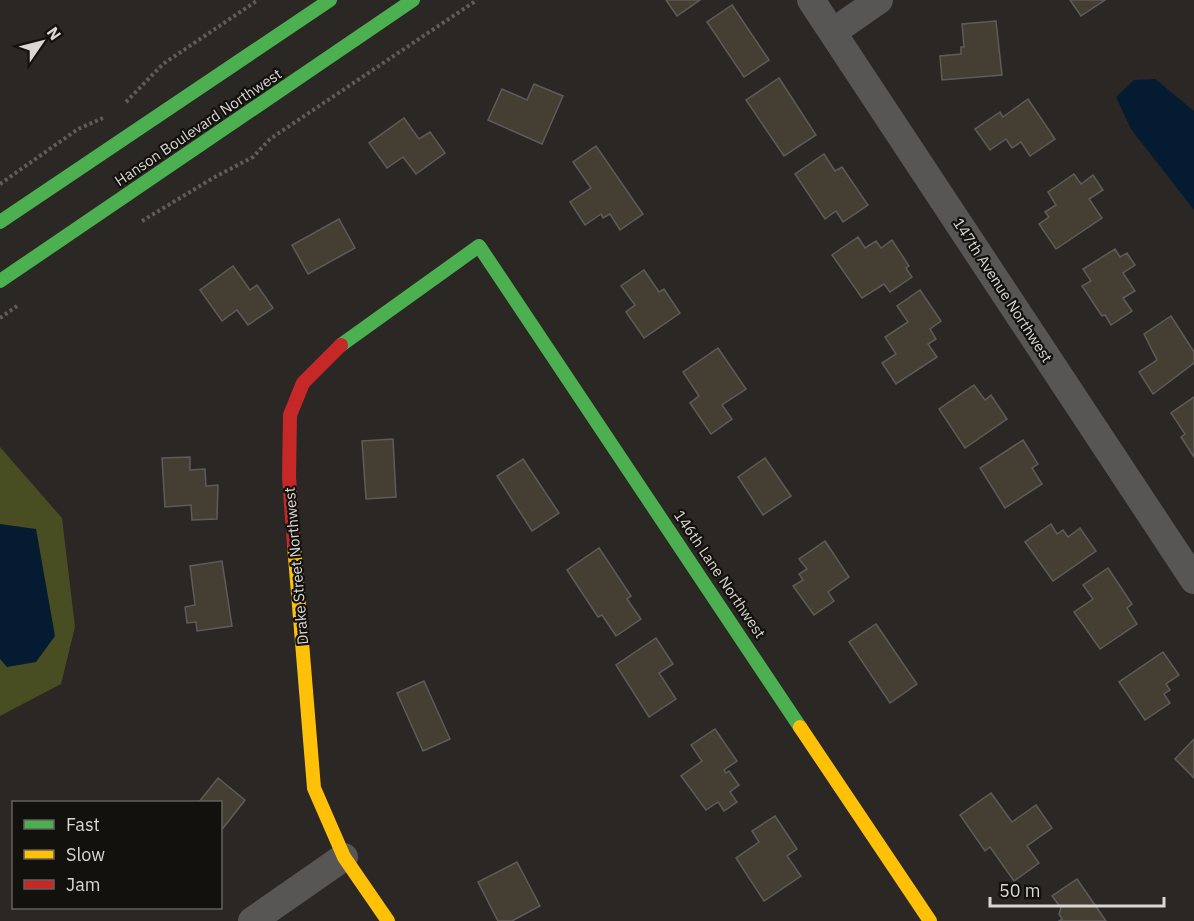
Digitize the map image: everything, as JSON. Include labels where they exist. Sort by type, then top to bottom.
[{"type":"street","points":[[0,222],[330,0]]},
{"type":"street","name":"Hanson Boulevard Northwest","points":[[0,281],[413,0]]},
{"type":"street","name":"147th Avenue Northwest","points":[[811,0],[1194,580]]},
{"type":"street","points":[[833,32],[879,0]]},
{"type":"street","name":"Drake Street Northwest","points":[[388,921],[345,856],[314,788],[289,478],[290,415],[303,383],[331,352],[479,246]]},
{"type":"street","name":"146th Lane Northwest","points":[[479,246],[930,921]]},
{"type":"street","points":[[252,921],[345,856]]},
{"type":"path","points":[[122,106],[163,64],[258,0]]},
{"type":"path","points":[[136,225],[213,178],[253,157],[270,139],[477,0]]},
{"type":"path","points":[[0,184],[78,129],[110,115]]},
{"type":"path","points":[[0,318],[20,304]]},
{"type":"green space","points":[[0,447],[62,518],[75,627],[61,684],[0,716]]},
{"type":"water","points":[[1155,79],[1194,111],[1194,210],[1131,129],[1116,97],[1134,80]]},
{"type":"water","points":[[0,524],[36,529],[55,636],[36,662],[7,667],[0,659]]},
{"type":"building","points":[[666,0],[700,0],[677,16]]},
{"type":"building","points":[[1070,0],[1105,0],[1081,16]]},
{"type":"building","points":[[732,5],[769,60],[744,77],[707,22]]},
{"type":"building","points":[[996,21],[1002,75],[942,80],[940,56],[961,54],[961,47],[964,47],[962,24]]},
{"type":"building","points":[[779,78],[816,135],[784,156],[746,100]]},
{"type":"building","points":[[534,84],[563,96],[542,144],[488,120],[502,89],[527,100]]},
{"type":"building","points":[[1028,99],[1055,139],[1030,156],[1021,142],[1012,148],[1006,139],[990,150],[975,129],[1000,112],[1003,117]]},
{"type":"building","points":[[404,118],[419,139],[430,132],[445,153],[416,174],[403,157],[387,168],[369,143]]},
{"type":"building","points":[[596,146],[643,214],[620,230],[610,214],[603,218],[601,214],[585,225],[570,202],[591,188],[573,162]]},
{"type":"building","points":[[824,154],[835,171],[842,167],[868,205],[843,222],[836,211],[825,219],[795,174]]},
{"type":"building","points":[[1074,174],[1081,184],[1093,175],[1103,190],[1089,199],[1102,218],[1056,249],[1039,224],[1049,217],[1045,212],[1056,205],[1048,192]]},
{"type":"building","points":[[339,219],[355,248],[308,274],[292,245]]},
{"type":"building","points":[[858,237],[865,248],[876,241],[881,248],[892,240],[909,266],[906,268],[912,277],[890,292],[884,284],[862,298],[832,255]]},
{"type":"building","points":[[1115,249],[1120,257],[1127,253],[1135,265],[1123,273],[1135,291],[1123,298],[1132,311],[1111,325],[1105,315],[1102,316],[1082,286],[1091,281],[1083,269]]},
{"type":"building","points":[[233,266],[250,290],[257,285],[273,308],[248,325],[237,310],[222,321],[200,290]]},
{"type":"building","points":[[644,270],[659,292],[664,289],[680,313],[644,338],[626,312],[635,305],[621,286]]},
{"type":"building","points":[[920,290],[941,321],[930,329],[936,339],[928,344],[937,357],[896,384],[882,363],[896,354],[885,337],[908,322],[897,306]]},
{"type":"building","points":[[1171,316],[1194,352],[1194,363],[1153,394],[1139,372],[1157,360],[1144,334]]},
{"type":"building","points":[[718,348],[746,389],[722,405],[732,419],[711,434],[690,403],[699,396],[683,372]]},
{"type":"building","points":[[974,385],[985,400],[991,395],[1007,419],[965,448],[939,409]]},
{"type":"building","points":[[1194,397],[1194,457],[1181,437],[1185,434],[1171,413]]},
{"type":"building","points":[[393,439],[396,497],[366,499],[362,441]]},
{"type":"building","points":[[1023,440],[1038,464],[1032,468],[1042,484],[1005,508],[980,468]]},
{"type":"building","points":[[190,457],[190,470],[205,469],[206,486],[218,485],[217,519],[192,520],[191,505],[165,507],[162,458]]},
{"type":"building","points":[[765,458],[791,496],[763,515],[738,477]]},
{"type":"building","points":[[523,459],[559,513],[532,531],[497,476]]},
{"type":"building","points":[[1051,524],[1057,534],[1063,530],[1068,537],[1080,528],[1096,551],[1053,581],[1025,542]]},
{"type":"building","points":[[825,541],[849,577],[828,592],[834,601],[814,615],[793,586],[803,580],[799,574],[807,569],[799,559]]},
{"type":"building","points":[[599,548],[631,596],[627,599],[641,619],[616,636],[602,615],[598,617],[567,570]]},
{"type":"building","points":[[222,561],[232,626],[197,631],[196,622],[187,623],[185,607],[195,605],[190,566]]},
{"type":"building","points":[[1108,568],[1132,604],[1127,608],[1137,624],[1100,649],[1074,612],[1093,599],[1083,585]]},
{"type":"building","points":[[876,624],[917,684],[890,703],[849,642]]},
{"type":"building","points":[[656,638],[673,664],[659,673],[676,699],[649,717],[616,665]]},
{"type":"building","points":[[1163,652],[1179,675],[1166,684],[1170,690],[1164,694],[1170,703],[1145,720],[1119,682]]},
{"type":"building","points":[[424,681],[450,739],[423,751],[397,693]]},
{"type":"building","points":[[715,729],[737,761],[724,770],[726,773],[729,771],[739,785],[730,792],[737,802],[724,811],[718,802],[706,810],[681,776],[702,761],[691,745]]},
{"type":"building","points":[[1194,739],[1194,778],[1175,759]]},
{"type":"building","points":[[218,778],[245,800],[222,829],[222,801],[200,801]]},
{"type":"building","points":[[991,793],[1012,822],[1036,805],[1052,828],[1027,846],[1039,863],[1014,881],[990,847],[985,851],[960,815]]},
{"type":"building","points":[[775,816],[797,849],[787,856],[801,876],[764,901],[736,858],[759,842],[752,831]]},
{"type":"building","points":[[517,862],[540,906],[512,921],[498,921],[478,882]]},
{"type":"building","points":[[1077,879],[1106,921],[1059,921],[1062,919],[1059,914],[1061,908],[1052,896]]},
{"type":"traffic: fast","points":[[0,222],[330,0]]},
{"type":"traffic: fast","points":[[0,281],[413,0]]},
{"type":"traffic: fast","points":[[341,345],[479,246],[800,727]]},
{"type":"traffic: slow","points":[[294,545],[314,788],[344,857],[388,921]]},
{"type":"traffic: slow","points":[[800,727],[930,921]]},
{"type":"traffic: jam","points":[[294,545],[289,478],[290,415],[303,383],[341,345]]}]
